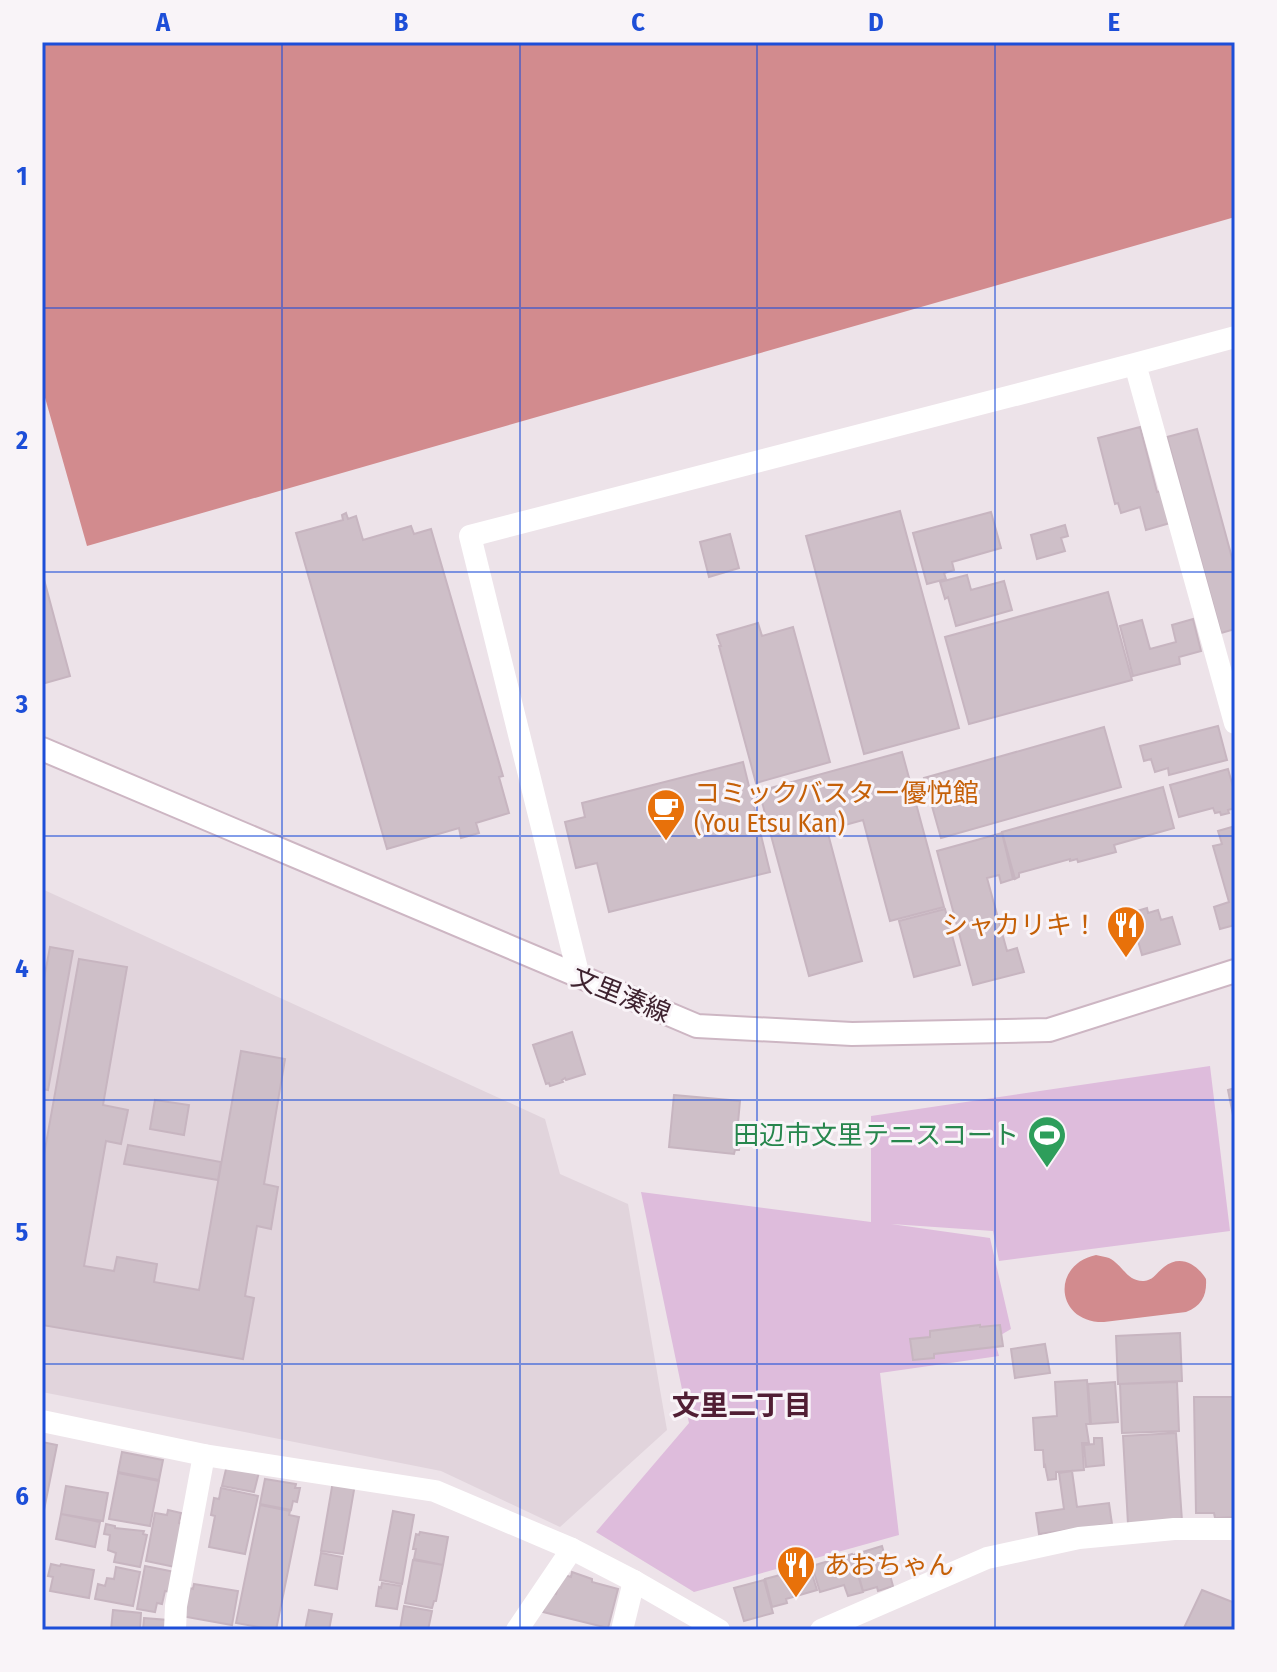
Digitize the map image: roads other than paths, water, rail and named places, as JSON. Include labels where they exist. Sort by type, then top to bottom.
[{"type":"street","points":[[579,977],[470,536],[1235,337]]},
{"type":"street","points":[[1135,364],[1235,723]]},
{"type":"street","name":"文里湊線","points":[[42,749],[697,1026],[852,1034],[1049,1030],[1235,971]]},
{"type":"street","points":[[42,1421],[204,1455],[435,1491],[572,1549],[719,1630]]},
{"type":"street","points":[[175,1630],[176,1606],[204,1455]]},
{"type":"street","points":[[821,1630],[987,1558],[1079,1538],[1174,1529],[1235,1529]]},
{"type":"street","points":[[517,1630],[572,1549]]},
{"type":"street","points":[[622,1630],[634,1581]]},
{"type":"place","name":"コミックバスター優悦館 (You Etsu Kan)","points":[[666,842]]},
{"type":"place","name":"シャカリキ！","points":[[1126,959]]},
{"type":"place","name":"田辺市文里テニスコート","points":[[1047,1169]]},
{"type":"place","name":"あおちゃん","points":[[796,1599]]},
{"type":"district","name":"文里二丁目","points":[[742,1405]]}]
